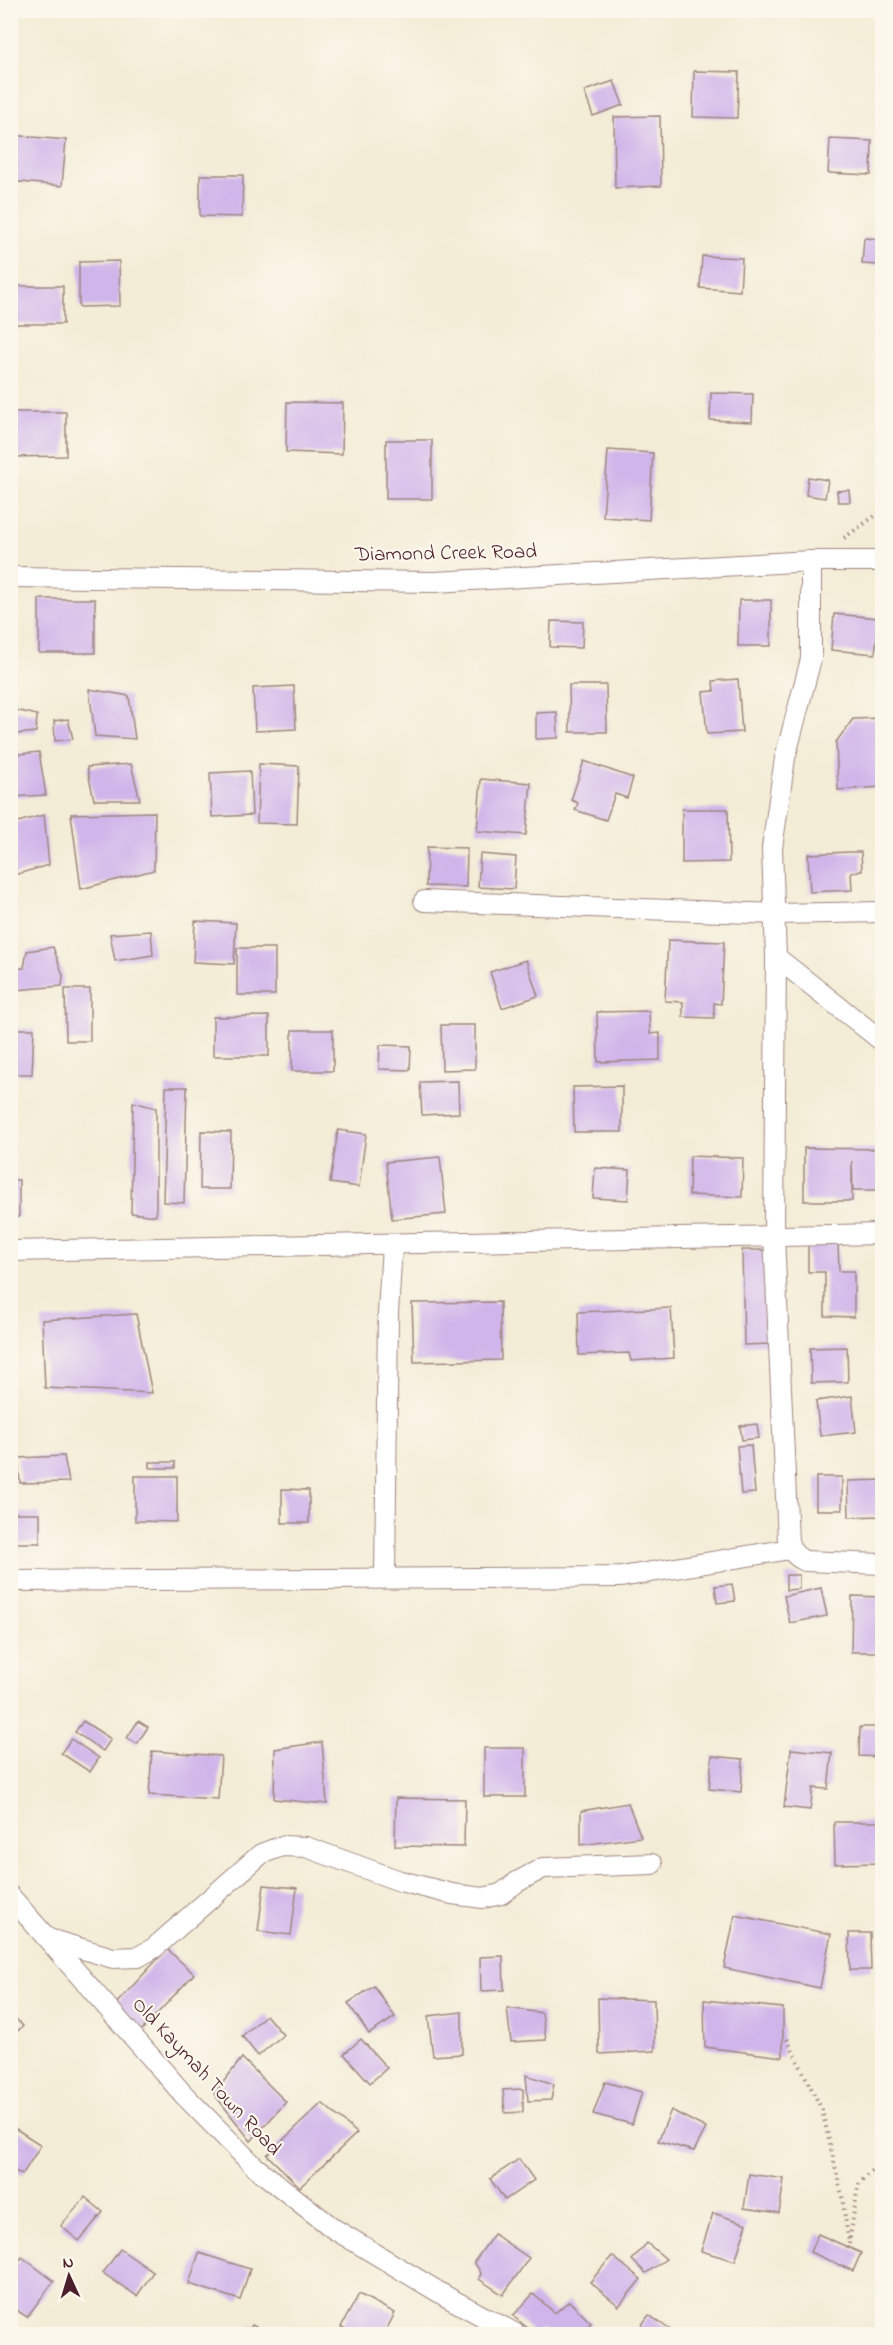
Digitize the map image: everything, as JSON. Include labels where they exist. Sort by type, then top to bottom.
[{"type":"street","name":"Diamond Creek Road","points":[[10,577],[435,582],[812,561],[882,561]]},
{"type":"street","points":[[812,561],[810,659],[785,758],[772,848],[776,957],[774,1236],[790,1549],[795,1557],[817,1563],[882,1564]]},
{"type":"street","points":[[424,902],[775,914],[882,912]]},
{"type":"street","points":[[776,957],[882,1041]]},
{"type":"street","points":[[10,1251],[882,1234]]},
{"type":"street","points":[[385,1578],[388,1314],[392,1245]]},
{"type":"street","points":[[10,1581],[621,1577],[790,1549]]},
{"type":"street","points":[[49,1939],[113,1958],[138,1957],[154,1948],[261,1854],[282,1846],[306,1847],[400,1881],[452,1894],[483,1898],[501,1894],[543,1868],[652,1864]]},
{"type":"street","name":"Old Kaymah Town Road","points":[[10,1896],[184,2095],[255,2167],[334,2229],[447,2297],[516,2334]]},
{"type":"path","points":[[812,561],[882,511]]},
{"type":"path","points":[[787,2039],[822,2110],[842,2196],[849,2244],[858,2185],[882,2159]]},
{"type":"building","points":[[694,71],[739,72],[737,118],[693,117]]},
{"type":"building","points":[[614,81],[623,105],[593,116],[584,91]]},
{"type":"building","points":[[660,116],[661,186],[615,188],[614,117]]},
{"type":"building","points":[[10,135],[66,140],[62,186],[10,181]]},
{"type":"building","points":[[830,139],[872,141],[871,175],[828,173]]},
{"type":"building","points":[[200,175],[243,175],[242,217],[200,216]]},
{"type":"building","points":[[864,238],[881,239],[879,265],[862,264]]},
{"type":"building","points":[[702,256],[742,258],[740,291],[700,288]]},
{"type":"building","points":[[119,261],[120,306],[79,307],[79,262]]},
{"type":"building","points":[[10,286],[63,286],[63,324],[10,324]]},
{"type":"building","points":[[711,393],[753,394],[752,422],[710,420]]},
{"type":"building","points":[[287,402],[343,403],[342,454],[286,452]]},
{"type":"building","points":[[10,412],[66,412],[66,456],[10,457]]},
{"type":"building","points":[[386,440],[432,440],[432,499],[386,499]]},
{"type":"building","points":[[608,450],[653,453],[649,520],[603,517]]},
{"type":"building","points":[[808,477],[828,480],[825,498],[806,495]]},
{"type":"building","points":[[849,490],[850,502],[838,502],[837,491]]},
{"type":"building","points":[[39,599],[95,599],[95,653],[39,653]]},
{"type":"building","points":[[739,600],[771,600],[771,646],[738,646]]},
{"type":"building","points":[[834,614],[879,618],[875,654],[831,650]]},
{"type":"building","points":[[551,621],[583,622],[582,648],[550,647]]},
{"type":"building","points":[[738,679],[742,732],[707,734],[703,692],[714,691],[713,681]]},
{"type":"building","points":[[569,685],[606,685],[607,732],[570,732]]},
{"type":"building","points":[[294,686],[296,729],[255,731],[253,688]]},
{"type":"building","points":[[89,689],[129,696],[135,739],[95,736]]},
{"type":"building","points":[[11,709],[37,715],[36,732],[16,734]]},
{"type":"building","points":[[557,712],[558,738],[536,739],[536,713]]},
{"type":"building","points":[[882,718],[882,787],[838,790],[836,742],[853,719]]},
{"type":"building","points":[[68,719],[73,739],[55,741],[54,721]]},
{"type":"building","points":[[39,752],[46,795],[10,797],[10,755]]},
{"type":"building","points":[[584,761],[633,778],[627,798],[615,794],[606,820],[575,810],[578,803],[571,800]]},
{"type":"building","points":[[131,764],[140,800],[94,800],[87,767]]},
{"type":"building","points":[[259,764],[299,766],[297,824],[257,823]]},
{"type":"building","points":[[250,771],[252,815],[212,817],[210,773]]},
{"type":"building","points":[[481,779],[531,783],[526,835],[477,831]]},
{"type":"building","points":[[682,809],[728,809],[729,862],[682,863]]},
{"type":"building","points":[[155,812],[154,870],[81,889],[71,814]]},
{"type":"building","points":[[44,815],[49,865],[10,876],[10,824]]},
{"type":"building","points":[[427,847],[467,848],[466,887],[426,886]]},
{"type":"building","points":[[861,852],[862,871],[851,872],[852,890],[810,892],[808,854]]},
{"type":"building","points":[[480,854],[516,857],[514,889],[478,887]]},
{"type":"building","points":[[195,921],[236,923],[234,964],[193,962]]},
{"type":"building","points":[[151,931],[153,955],[115,961],[110,934]]},
{"type":"building","points":[[668,940],[724,942],[721,1004],[714,1003],[714,1018],[683,1017],[683,1002],[665,1001]]},
{"type":"building","points":[[53,947],[63,975],[62,986],[15,990],[12,969],[24,968],[27,951]]},
{"type":"building","points":[[237,948],[275,948],[275,995],[237,995]]},
{"type":"building","points":[[526,960],[538,996],[502,1008],[490,972]]},
{"type":"building","points":[[65,989],[90,989],[90,1041],[66,1041]]},
{"type":"building","points":[[649,1011],[650,1034],[660,1033],[660,1060],[598,1062],[597,1012]]},
{"type":"building","points":[[269,1016],[269,1056],[213,1056],[213,1017]]},
{"type":"building","points":[[441,1025],[475,1025],[475,1069],[442,1070]]},
{"type":"building","points":[[10,1029],[34,1029],[32,1074],[10,1074]]},
{"type":"building","points":[[292,1030],[333,1030],[333,1071],[292,1071]]},
{"type":"building","points":[[380,1045],[411,1046],[410,1070],[379,1069]]},
{"type":"building","points":[[458,1081],[459,1113],[422,1115],[420,1082]]},
{"type":"building","points":[[622,1086],[622,1132],[574,1132],[573,1087]]},
{"type":"building","points":[[166,1087],[187,1087],[184,1203],[163,1202]]},
{"type":"building","points":[[133,1102],[156,1108],[156,1216],[131,1213]]},
{"type":"building","points":[[338,1130],[366,1134],[359,1187],[330,1183]]},
{"type":"building","points":[[201,1131],[231,1132],[230,1189],[200,1189]]},
{"type":"building","points":[[804,1148],[882,1149],[882,1190],[853,1190],[852,1161],[852,1201],[804,1201]]},
{"type":"building","points":[[690,1156],[743,1158],[742,1197],[689,1195]]},
{"type":"building","points":[[440,1157],[446,1214],[392,1219],[386,1162]]},
{"type":"building","points":[[595,1168],[630,1170],[628,1200],[593,1198]]},
{"type":"building","points":[[10,1180],[19,1180],[19,1217],[10,1217]]},
{"type":"building","points":[[808,1240],[838,1241],[839,1271],[854,1271],[854,1317],[825,1316],[825,1272],[808,1272]]},
{"type":"building","points":[[742,1250],[771,1250],[773,1344],[744,1345]]},
{"type":"building","points":[[500,1302],[501,1360],[414,1362],[412,1303]]},
{"type":"building","points":[[671,1308],[674,1358],[631,1361],[629,1353],[579,1355],[578,1312]]},
{"type":"building","points":[[136,1314],[152,1393],[45,1388],[42,1320]]},
{"type":"building","points":[[847,1347],[848,1382],[811,1383],[810,1348]]},
{"type":"building","points":[[852,1396],[856,1432],[820,1436],[816,1401]]},
{"type":"building","points":[[757,1424],[759,1438],[742,1440],[740,1426]]},
{"type":"building","points":[[751,1445],[755,1493],[741,1494],[737,1446]]},
{"type":"building","points":[[64,1456],[69,1482],[20,1483],[18,1458]]},
{"type":"building","points":[[150,1462],[175,1462],[175,1468],[150,1468]]},
{"type":"building","points":[[135,1476],[177,1476],[177,1522],[135,1521]]},
{"type":"building","points":[[816,1477],[842,1477],[842,1510],[816,1510]]},
{"type":"building","points":[[882,1480],[882,1516],[849,1517],[848,1481]]},
{"type":"building","points":[[282,1489],[309,1490],[309,1523],[282,1523]]},
{"type":"building","points":[[10,1513],[40,1513],[40,1543],[10,1543]]},
{"type":"building","points":[[786,1575],[799,1575],[799,1589],[786,1590]]},
{"type":"building","points":[[732,1584],[735,1601],[717,1603],[715,1586]]},
{"type":"building","points":[[821,1588],[827,1616],[790,1623],[784,1596]]},
{"type":"building","points":[[852,1596],[882,1597],[882,1652],[851,1652]]},
{"type":"building","points":[[83,1721],[111,1739],[103,1751],[75,1732]]},
{"type":"building","points":[[138,1721],[148,1727],[137,1744],[127,1738]]},
{"type":"building","points":[[860,1727],[882,1727],[882,1757],[859,1756]]},
{"type":"building","points":[[71,1739],[99,1758],[90,1772],[61,1753]]},
{"type":"building","points":[[322,1742],[327,1804],[274,1799],[275,1749]]},
{"type":"building","points":[[484,1748],[525,1748],[525,1797],[484,1797]]},
{"type":"building","points":[[791,1749],[832,1753],[828,1789],[813,1788],[810,1810],[784,1807]]},
{"type":"building","points":[[152,1751],[221,1756],[218,1799],[149,1795]]},
{"type":"building","points":[[712,1756],[743,1759],[741,1792],[709,1789]]},
{"type":"building","points":[[396,1798],[465,1799],[464,1847],[395,1846]]},
{"type":"building","points":[[628,1803],[641,1837],[581,1845],[581,1811]]},
{"type":"building","points":[[834,1822],[882,1822],[882,1863],[835,1864]]},
{"type":"building","points":[[264,1885],[297,1888],[291,1935],[258,1931]]},
{"type":"building","points":[[735,1915],[831,1934],[820,1988],[724,1968]]},
{"type":"building","points":[[849,1933],[870,1933],[871,1970],[850,1970]]},
{"type":"building","points":[[167,1949],[194,1974],[141,2031],[114,2006]]},
{"type":"building","points":[[503,1956],[504,1990],[481,1991],[480,1957]]},
{"type":"building","points":[[374,1986],[395,2017],[369,2034],[348,2003]]},
{"type":"building","points":[[598,1998],[654,2000],[655,2051],[599,2054]]},
{"type":"building","points":[[704,2000],[783,2008],[783,2057],[705,2047]]},
{"type":"building","points":[[507,2008],[542,2013],[546,2040],[511,2042]]},
{"type":"building","points":[[462,2012],[462,2054],[433,2056],[428,2016]]},
{"type":"building","points":[[10,2013],[23,2026],[10,2038]]},
{"type":"building","points":[[266,2015],[283,2035],[258,2056],[242,2036]]},
{"type":"building","points":[[361,2039],[387,2068],[370,2083],[344,2054]]},
{"type":"building","points":[[242,2058],[286,2102],[251,2141],[214,2094]]},
{"type":"building","points":[[526,2075],[554,2084],[551,2100],[528,2101]]},
{"type":"building","points":[[605,2082],[642,2092],[632,2124],[593,2114]]},
{"type":"building","points":[[523,2089],[523,2112],[505,2113],[503,2090]]},
{"type":"building","points":[[322,2103],[357,2133],[300,2187],[267,2155]]},
{"type":"building","points":[[671,2110],[706,2128],[694,2151],[658,2141]]},
{"type":"building","points":[[13,2127],[41,2145],[22,2175],[10,2168],[10,2131]]},
{"type":"building","points":[[519,2159],[534,2180],[505,2200],[490,2179]]},
{"type":"building","points":[[749,2174],[784,2179],[779,2213],[744,2208]]},
{"type":"building","points":[[85,2197],[103,2212],[79,2241],[61,2226]]},
{"type":"building","points":[[713,2213],[747,2224],[735,2261],[701,2251]]},
{"type":"building","points":[[494,2234],[529,2258],[503,2295],[479,2279],[481,2273],[474,2262]]},
{"type":"building","points":[[818,2234],[861,2253],[853,2271],[810,2252]]},
{"type":"building","points":[[647,2243],[666,2259],[646,2273],[632,2260]]},
{"type":"building","points":[[120,2249],[153,2272],[137,2296],[103,2273]]},
{"type":"building","points":[[199,2253],[250,2269],[240,2300],[189,2284]]},
{"type":"building","points":[[612,2256],[641,2279],[619,2306],[590,2282]]},
{"type":"building","points":[[22,2257],[54,2281],[27,2317],[10,2306],[10,2259],[17,2264]]},
{"type":"building","points":[[359,2294],[395,2313],[384,2334],[356,2334],[341,2327]]},
{"type":"building","points":[[533,2294],[555,2313],[569,2301],[591,2323],[579,2334],[548,2334],[542,2329],[535,2334],[513,2316]]},
{"type":"building","points":[[649,2315],[676,2334],[635,2334]]},
{"type":"building","points":[[252,2325],[269,2334],[247,2334]]}]
